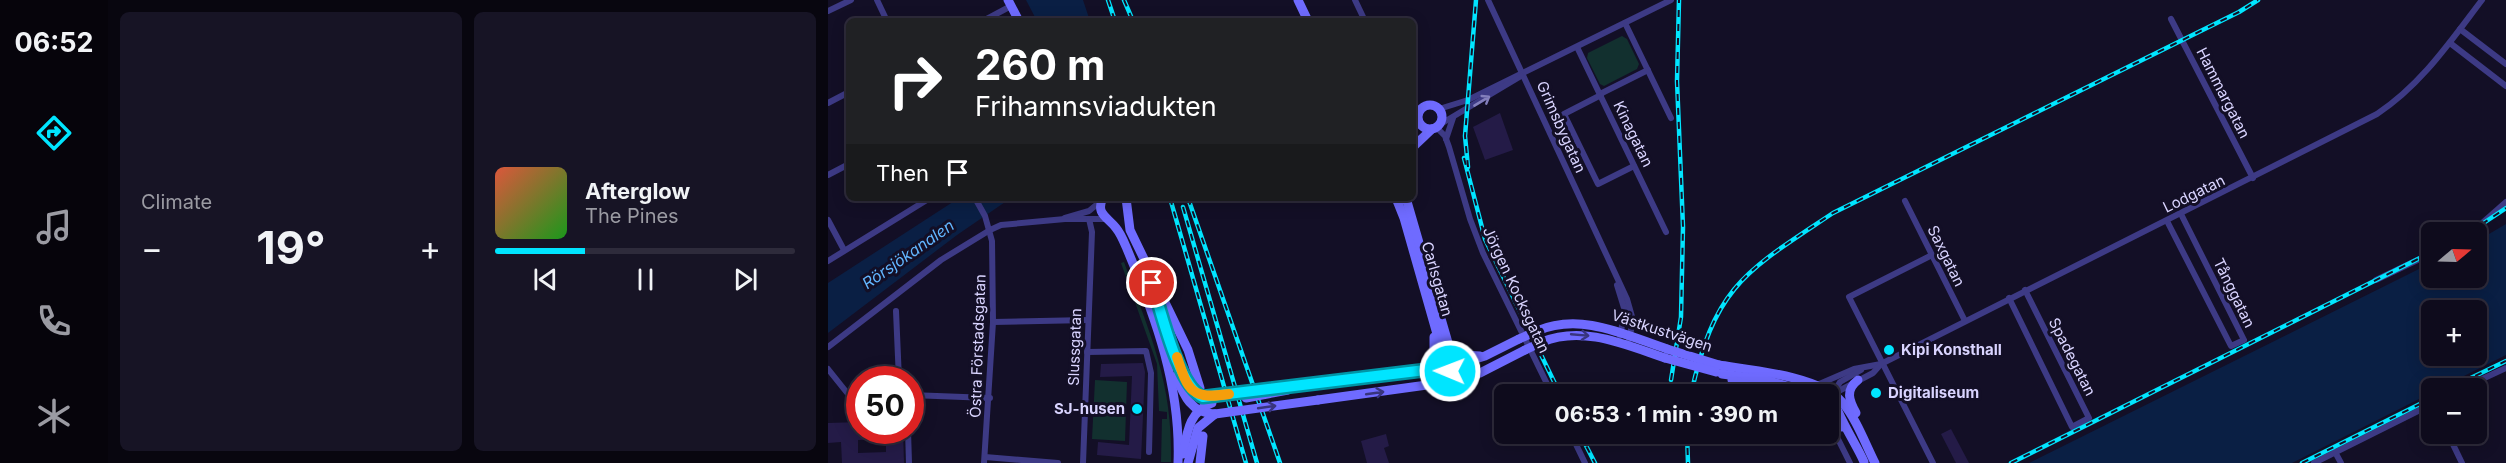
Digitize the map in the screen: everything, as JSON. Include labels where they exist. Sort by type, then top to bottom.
[{"type":"main road","points":[[1298,0],[1307,18]]},
{"type":"main road","points":[[1010,3],[1018,18]]},
{"type":"main road","points":[[1416,144],[1436,127],[1442,117],[1439,109],[1428,105],[1416,117],[1421,126],[1436,127]]},
{"type":"main road","points":[[1102,201],[1100,209],[1118,230],[1127,249],[1185,397],[1198,411]]},
{"type":"main road","points":[[1127,201],[1129,205],[1127,214],[1184,378],[1195,393],[1211,400],[1198,411],[1189,425],[1180,463]]},
{"type":"main road","name":"Carlsgatan","points":[[1397,201],[1443,355],[1450,367]]},
{"type":"main road","name":"Carlsgatan","points":[[1407,201],[1450,347],[1450,367]]},
{"type":"main road","points":[[1108,220],[1118,221],[1127,214]]},
{"type":"main road","points":[[1145,263],[1188,350],[1200,388]]},
{"type":"main road","points":[[1425,369],[1434,353],[1433,322]]},
{"type":"main road","name":"Västkustvägen","points":[[1211,400],[1275,394],[1299,387],[1450,367],[1485,356],[1537,331],[1560,324],[1579,323],[1754,384]]},
{"type":"main road","name":"Västkustvägen","points":[[1198,411],[1215,414],[1432,385],[1467,377],[1542,342],[1570,334],[1624,340]]},
{"type":"main road","points":[[1450,347],[1463,355],[1485,356]]},
{"type":"main road","points":[[1166,351],[1178,412],[1180,463]]},
{"type":"main road","points":[[1432,385],[1446,376],[1450,367],[1467,377]]},
{"type":"main road","name":"Västkustvägen","points":[[1719,370],[1762,370],[1798,384]]},
{"type":"main road","points":[[1858,380],[1851,387],[1849,400],[1881,463]]},
{"type":"main road","name":"Västkustvägen","points":[[1839,403],[1849,412],[1875,463]]},
{"type":"main road","points":[[1188,463],[1198,428],[1215,414]]},
{"type":"main road","points":[[1839,414],[1849,429],[1864,462]]},
{"type":"main road","points":[[1839,425],[1849,435],[1864,462]]},
{"type":"main road","points":[[1200,463],[1203,436]]},
{"type":"street","points":[[828,11],[851,0]]},
{"type":"street","points":[[877,0],[886,18]]},
{"type":"street","points":[[1354,0],[1363,18]]},
{"type":"street","name":"Grimsbygatan","points":[[1488,0],[1630,307],[1633,320],[1624,340]]},
{"type":"street","points":[[1436,127],[1524,74],[1671,0]]},
{"type":"street","name":"Lodgatan","points":[[1839,391],[1873,373],[1881,364],[2009,298],[2168,221],[2377,114],[2401,99],[2450,42],[2482,0]]},
{"type":"street","points":[[988,18],[1010,3]]},
{"type":"street","name":"Hammargatan","points":[[2171,19],[2253,178]]},
{"type":"street","points":[[1624,24],[1671,118]]},
{"type":"street","points":[[2460,29],[2506,64]]},
{"type":"street","points":[[2450,42],[2506,86]]},
{"type":"street","name":"Kinagatan","points":[[1578,47],[1666,232]]},
{"type":"street","points":[[1634,166],[1598,184],[1564,114],[1648,70]]},
{"type":"street","points":[[1439,109],[1468,100],[1509,78],[1524,74]]},
{"type":"street","points":[[828,103],[846,94]]},
{"type":"street","points":[[1446,140],[1453,117]]},
{"type":"street","name":"Jörgen Kocksgatan","points":[[1436,127],[1446,140],[1483,253],[1547,384]]},
{"type":"street","points":[[828,175],[846,166]]},
{"type":"street","points":[[828,261],[925,201]]},
{"type":"street","name":"Östra Förstadsgatan","points":[[977,201],[990,230],[993,322],[985,460]]},
{"type":"street","points":[[1065,219],[1089,211],[1100,201]]},
{"type":"street","name":"Saxgatan","points":[[1905,201],[1965,321]]},
{"type":"street","points":[[2483,222],[2506,202]]},
{"type":"street","name":"Tånggatan","points":[[2168,221],[2232,346],[2244,340],[2181,214]]},
{"type":"street","points":[[828,347],[933,265],[1001,225],[1065,219],[1108,220]]},
{"type":"street","name":"Slussgatan","points":[[1083,463],[1092,232],[1089,219]]},
{"type":"street","points":[[828,220],[844,250]]},
{"type":"street","points":[[1932,255],[1849,297],[1933,463]]},
{"type":"street","points":[[2376,280],[2421,258]]},
{"type":"street","name":"Spadegatan","points":[[2009,298],[2072,427],[2089,418],[2025,290]]},
{"type":"street","points":[[896,311],[898,366]]},
{"type":"street","points":[[993,322],[1088,320]]},
{"type":"street","points":[[1087,351],[1146,351],[1151,373],[1149,452]]},
{"type":"street","points":[[1839,384],[1869,364]]},
{"type":"street","name":"Lodgatan","points":[[1827,384],[1869,364],[1881,364]]},
{"type":"street","points":[[2484,378],[2506,368]]},
{"type":"street","points":[[828,369],[846,392]]},
{"type":"street","points":[[924,396],[990,398]]},
{"type":"street","points":[[2314,463],[2421,409]]},
{"type":"street","points":[[1839,441],[1851,463]]},
{"type":"street","points":[[908,444],[909,463]]},
{"type":"street","points":[[1576,444],[1585,463]]},
{"type":"street","points":[[2453,444],[2462,463]]},
{"type":"street","points":[[2335,452],[2341,463]]},
{"type":"street","points":[[985,460],[1058,463]]},
{"type":"green space","points":[[1622,36],[1627,39],[1639,64],[1637,69],[1604,86],[1600,84],[1587,58],[1588,53]]},
{"type":"green space","points":[[1124,262],[1151,336],[1164,383],[1171,434],[1171,462],[1161,462],[1162,419],[1167,419],[1167,412],[1159,411],[1157,364],[1121,263]]},
{"type":"green space","points":[[1095,380],[1127,382],[1125,441],[1092,439]]},
{"type":"water","points":[[1026,0],[1083,0],[1089,18],[1035,18]]},
{"type":"water","name":"Rörsjökanalen","points":[[954,201],[1007,201],[957,235],[828,333],[828,283]]},
{"type":"water","points":[[2506,224],[2506,355],[2487,364],[2487,300],[2421,300],[2421,366],[2484,366],[2460,378],[2421,378],[2421,398],[2292,463],[2029,463],[2421,268],[2421,288],[2487,288],[2487,235]]},
{"type":"building","points":[[1500,113],[1513,150],[1485,160],[1473,127]]},
{"type":"building","name":"SJ-husen","points":[[1143,363],[1145,372],[1141,459],[1097,455],[1098,442],[1129,445],[1132,376],[1100,377],[1101,364]]},
{"type":"building","points":[[846,422],[846,444],[858,444],[858,453],[886,452],[886,444],[903,444],[904,463],[842,463],[841,442],[828,443],[828,423]]},
{"type":"building","points":[[1951,429],[1969,463],[1956,463],[1941,434]]},
{"type":"building","points":[[1386,434],[1389,446],[1384,448],[1389,463],[1367,463],[1361,441]]},
{"type":"railway","points":[[1108,0],[1114,18]]},
{"type":"railway","points":[[1124,0],[1132,18]]},
{"type":"railway","points":[[1468,167],[1465,136],[1476,0]]},
{"type":"railway","points":[[1671,380],[1681,317],[1683,227],[1677,81],[1679,0]]},
{"type":"railway","points":[[1693,384],[1700,357],[1711,328],[1724,304],[1738,284],[1777,250],[1833,213],[2239,12],[2258,0]]},
{"type":"railway","points":[[1464,158],[1485,239],[1555,384]]},
{"type":"railway","points":[[1171,201],[1246,463]]},
{"type":"railway","points":[[1189,201],[1280,463]]},
{"type":"railway","points":[[1183,207],[1257,463]]},
{"type":"railway","points":[[2485,222],[2506,208]]},
{"type":"railway","points":[[2011,463],[2421,258]]},
{"type":"railway","points":[[2471,378],[2506,361]]},
{"type":"railway","points":[[2302,463],[2421,404]]},
{"type":"railway","points":[[1585,444],[1595,463]]},
{"type":"railway","points":[[1687,444],[1688,463]]},
{"type":"slow traffic","points":[[1177,357],[1184,378],[1195,393],[1203,397],[1229,394]]},
{"type":"place","name":"Kipi Konsthall","points":[[1889,350]]},
{"type":"place","name":"Digitaliseum","points":[[1876,393]]},
{"type":"place","name":"SJ-husen","points":[[1137,409]]},
{"type":"route","points":[[1152,283],[1184,378],[1195,393],[1203,397],[1450,367],[1450,371]]}]
